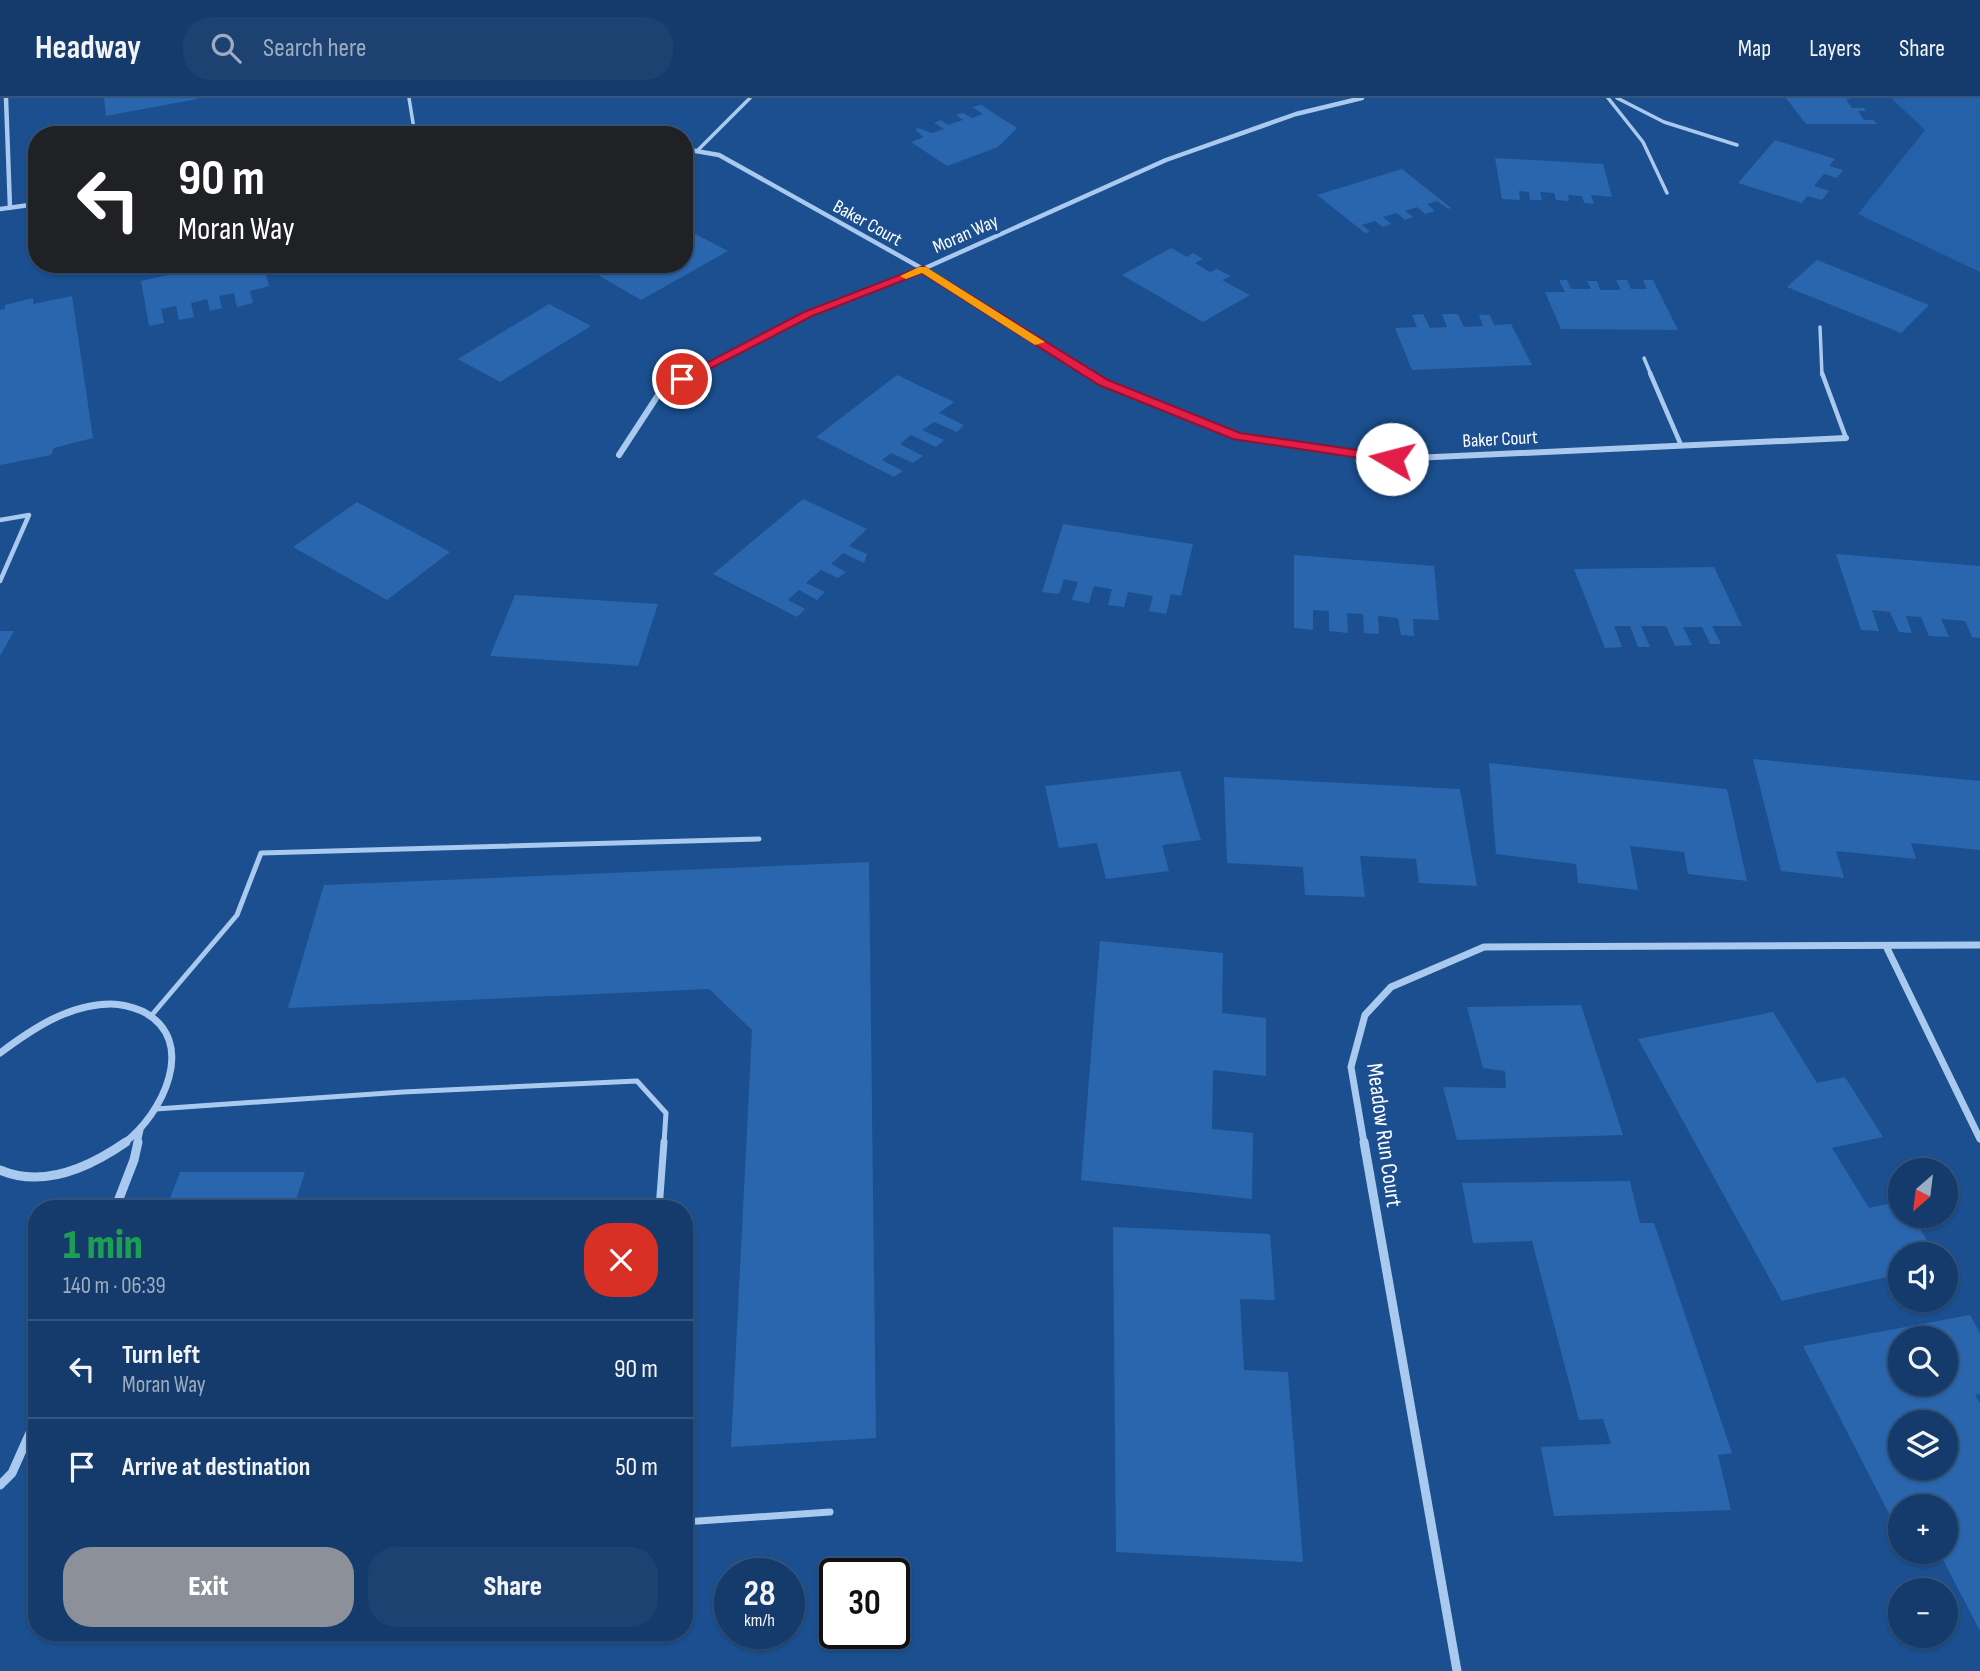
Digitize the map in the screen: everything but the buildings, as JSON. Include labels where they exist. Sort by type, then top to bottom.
[{"type":"street","points":[[6,98],[3,113],[10,208]]},
{"type":"street","name":"Moran Way","points":[[619,455],[662,389],[808,314],[923,269],[1166,160],[1296,114],[1362,98]]},
{"type":"street","name":"Baker Court","points":[[693,150],[719,155],[923,269],[1103,382],[1238,436],[1392,459],[1846,438]]},
{"type":"street","points":[[0,175],[9,174]]},
{"type":"street","points":[[0,209],[28,205]]},
{"type":"street","name":"Meadow Run Court","points":[[1457,1671],[1352,1067],[1365,1014],[1391,987],[1485,947],[1980,945]]},
{"type":"street","points":[[1886,946],[1980,1139]]},
{"type":"street","points":[[0,1053],[27,1031],[60,1014],[94,1005],[125,1006],[151,1016],[166,1033],[173,1056],[169,1082],[156,1109],[140,1129],[111,1153],[75,1171],[40,1178],[8,1174],[0,1170]]},
{"type":"street","points":[[119,1200],[134,1160],[140,1129]]},
{"type":"street","points":[[0,1485],[12,1473],[28,1437]]},
{"type":"lane","points":[[409,98],[414,126]]},
{"type":"lane","points":[[697,151],[750,98]]},
{"type":"lane","points":[[1608,98],[1626,116],[1660,171],[1667,193]]},
{"type":"lane","points":[[1618,98],[1664,122],[1737,145]]},
{"type":"lane","points":[[1820,327],[1822,378],[1846,438]]},
{"type":"lane","points":[[1644,358],[1681,446]]},
{"type":"lane","points":[[0,520],[29,515],[0,581]]},
{"type":"lane","points":[[151,1016],[237,915],[261,853],[759,839]]},
{"type":"lane","points":[[156,1109],[402,1092],[637,1081],[666,1113],[660,1200]]},
{"type":"lane","points":[[693,1521],[830,1512]]},
{"type":"shaded area","points":[[1891,98],[1980,98],[1980,272],[1858,214],[1925,130]]},
{"type":"slow traffic","points":[[906,276],[923,269],[1039,342]]},
{"type":"route","points":[[682,379],[808,314],[923,269],[1103,382],[1238,436],[1392,459]]}]
